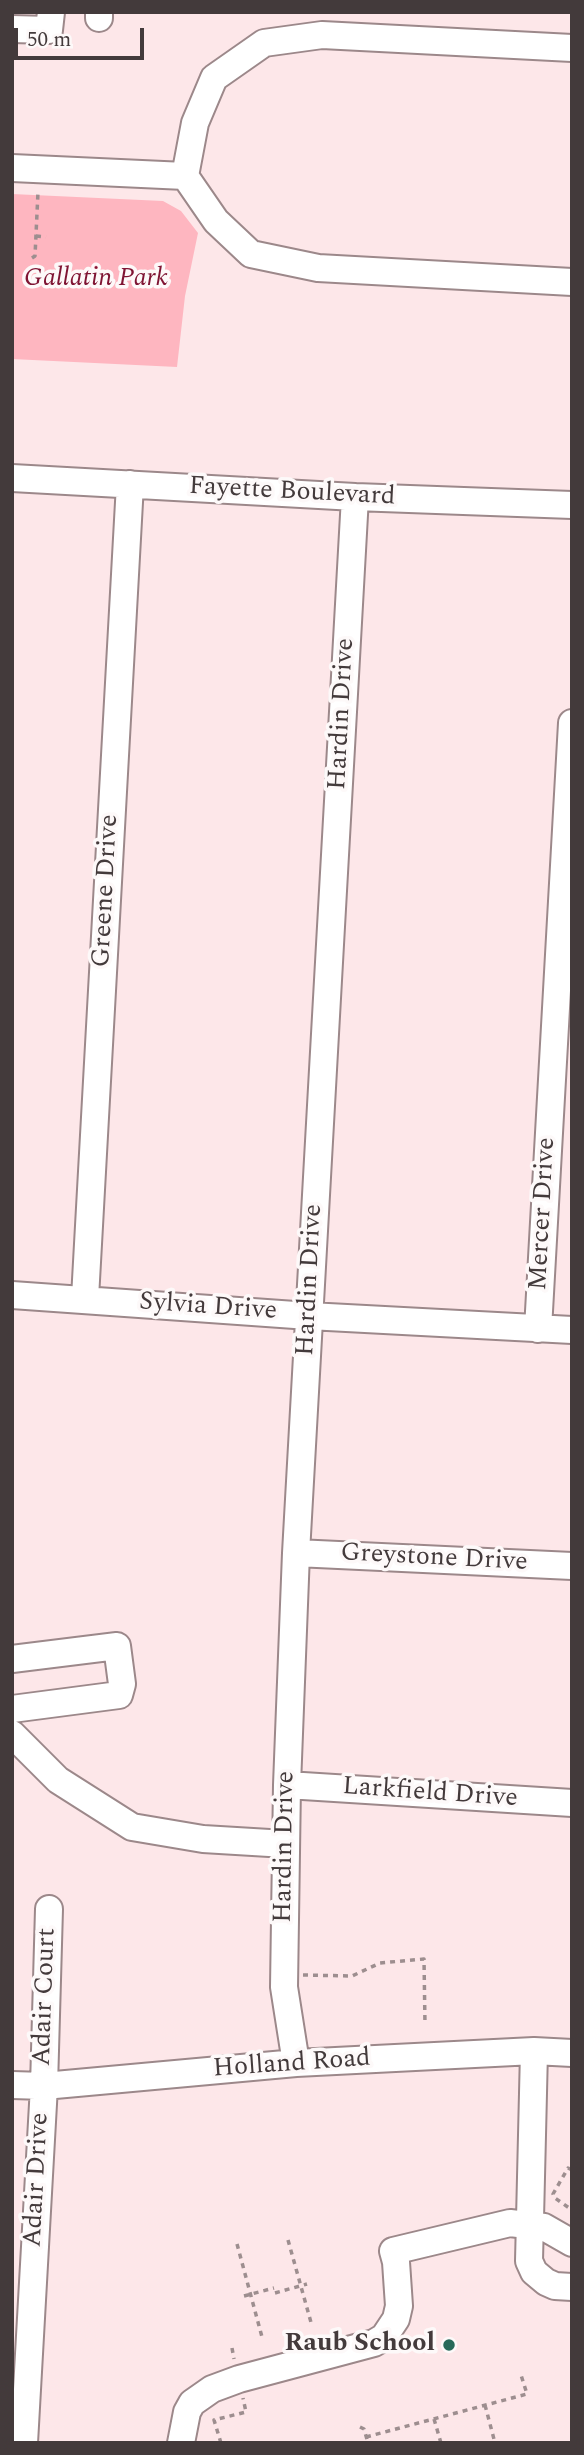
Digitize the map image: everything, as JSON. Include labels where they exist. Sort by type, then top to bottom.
[{"type":"street","points":[[12,29],[49,30],[51,12]]},
{"type":"street","points":[[572,48],[322,35],[264,43],[214,78],[195,123],[185,176],[216,222],[251,254],[318,268],[572,282]]},
{"type":"street","points":[[12,169],[185,176]]},
{"type":"street","name":"Fayette Boulevard","points":[[12,478],[355,497],[572,505]]},
{"type":"street","name":"Greene Drive","points":[[85,1298],[130,484]]},
{"type":"street","name":"Hardin Drive","points":[[296,2063],[284,1987],[287,1785],[296,1553],[355,497]]},
{"type":"street","name":"Mercer Drive","points":[[538,1329],[572,723]]},
{"type":"street","name":"Sylvia Drive","points":[[12,1295],[85,1298],[309,1316],[572,1330]]},
{"type":"street","name":"Greystone Drive","points":[[296,1553],[572,1566]]},
{"type":"street","points":[[12,1659],[117,1646],[122,1684],[119,1695],[12,1709]]},
{"type":"street","points":[[12,1734],[58,1780],[132,1827],[203,1839],[286,1844]]},
{"type":"street","name":"Larkfield Drive","points":[[287,1785],[572,1803]]},
{"type":"street","name":"Adair Court","points":[[44,2086],[49,1909]]},
{"type":"street","points":[[534,2051],[528,2255],[534,2272],[555,2286],[572,2287]]},
{"type":"street","name":"Holland Road","points":[[12,2085],[44,2086],[296,2063],[534,2051],[572,2053]]},
{"type":"street","name":"Adair Drive","points":[[24,2443],[44,2086]]},
{"type":"street","points":[[181,2443],[187,2412],[192,2403],[212,2389],[374,2343],[384,2337],[396,2319],[399,2306],[393,2251],[510,2222],[544,2227],[572,2244]]},
{"type":"path","points":[[33,258],[38,192]]},
{"type":"path","points":[[36,236],[46,237]]},
{"type":"path","points":[[284,1975],[352,1976],[380,1963],[424,1959],[425,2025]]},
{"type":"path","points":[[572,2170],[568,2168],[554,2192],[555,2198],[572,2210]]},
{"type":"path","points":[[288,2239],[312,2326]]},
{"type":"path","points":[[237,2244],[262,2337]]},
{"type":"path","points":[[244,2296],[307,2284]]},
{"type":"path","points":[[366,2437],[527,2394],[522,2375]]},
{"type":"path","points":[[220,2443],[214,2420],[246,2412],[241,2392]]},
{"type":"path","points":[[485,2405],[495,2443]]},
{"type":"path","points":[[434,2419],[441,2443]]},
{"type":"path","points":[[360,2427],[364,2429],[368,2443]]},
{"type":"green space","name":"Gallatin Park","points":[[12,194],[163,201],[181,211],[198,233],[185,296],[177,367],[12,359]]},
{"type":"place","name":"Raub School","points":[[449,2345]]}]
